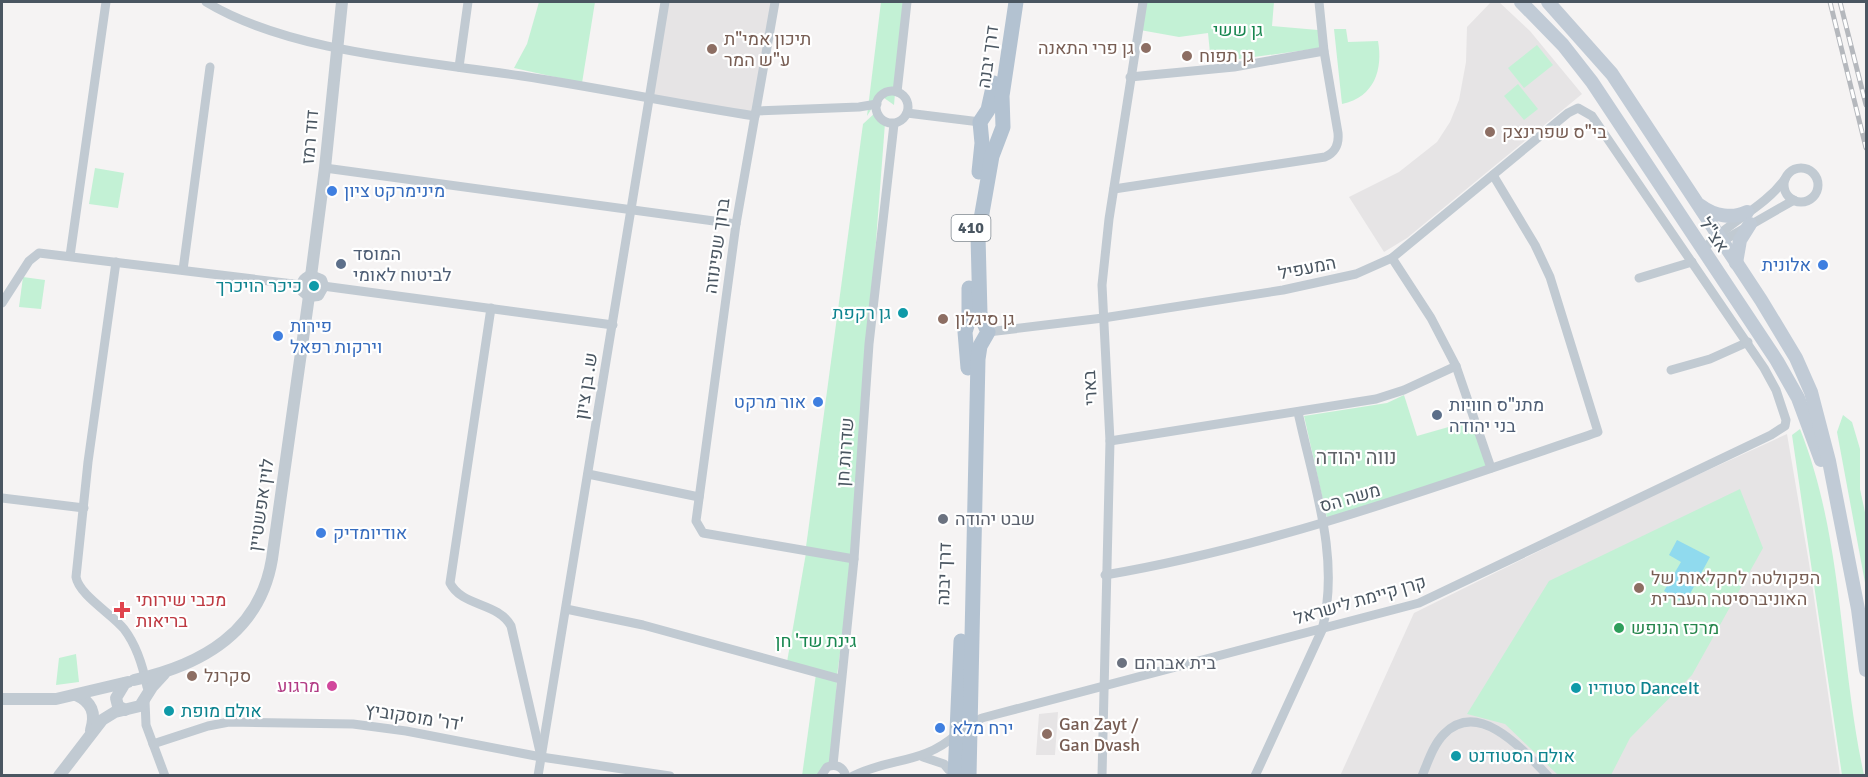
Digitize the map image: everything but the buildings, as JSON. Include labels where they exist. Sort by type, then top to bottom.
[{"type":"main road","name":"דרך יבנה","points":[[956,769],[964,554],[970,234],[982,150],[982,123],[992,99],[1007,2]]},
{"type":"main road","name":"דרך יבנה","points":[[969,776],[978,359],[985,332],[979,301],[978,236],[992,156],[1000,126],[1003,87],[1016,2]]},
{"type":"main road","name":"אצ\"ל","points":[[1521,2],[1563,45],[1592,82],[1789,380],[1805,417],[1838,511]]},
{"type":"main road","name":"אצ\"ל","points":[[1548,2],[1612,74],[1785,339],[1811,392],[1829,461],[1858,609],[1866,670]]},
{"type":"main road","points":[[995,114],[1000,126],[988,137],[982,123],[995,114]]},
{"type":"main road","points":[[1698,204],[1717,214],[1749,218],[1740,240],[1736,263]]},
{"type":"main road","points":[[977,320],[985,332],[974,343],[967,331],[977,320]]},
{"type":"street","points":[[70,256],[106,2]]},
{"type":"street","points":[[206,2],[244,21],[336,49],[755,113],[877,107]]},
{"type":"street","name":"דוד רמז","points":[[307,285],[326,168],[342,2]]},
{"type":"street","points":[[459,67],[468,2]]},
{"type":"street","name":"ש. בן ציון","points":[[538,776],[665,2]]},
{"type":"street","name":"ברוך שפינוזה","points":[[775,2],[736,224],[696,521],[703,532],[854,559]]},
{"type":"street","points":[[877,107],[879,98],[892,92],[899,72],[906,2]]},
{"type":"street","name":"בארי","points":[[1102,776],[1110,441],[1103,318],[1104,258],[1143,2]]},
{"type":"street","points":[[1114,189],[1325,157],[1336,148],[1338,133],[1324,51],[1319,2]]},
{"type":"street","points":[[1130,77],[1234,66],[1324,51]]},
{"type":"street","points":[[183,270],[210,67]]},
{"type":"street","points":[[877,107],[889,122],[904,119],[907,112],[906,98],[892,92]]},
{"type":"street","name":"המעפיל","points":[[985,332],[1103,318],[1324,283],[1356,274],[1392,258],[1568,113],[1578,108],[1592,116],[1692,262]]},
{"type":"street","points":[[907,112],[982,123]]},
{"type":"street","name":"שדרות חן","points":[[833,765],[854,559],[869,344],[894,141],[889,122]]},
{"type":"street","points":[[326,168],[736,224]]},
{"type":"street","points":[[1703,250],[1749,218],[1776,192],[1792,171],[1803,168],[1816,177],[1818,188],[1813,197],[1803,202],[1794,200],[1749,218]]},
{"type":"street","name":"משה הס","points":[[1105,575],[1214,552],[1424,493],[1598,432],[1550,277],[1493,175]]},
{"type":"street","points":[[1785,179],[1785,190],[1794,200]]},
{"type":"street","points":[[2,303],[12,285],[35,255],[70,256],[307,285],[318,277],[323,286],[613,325]]},
{"type":"street","points":[[1392,258],[1431,318],[1456,366],[1491,468]]},
{"type":"street","points":[[116,262],[84,508],[77,582],[82,590],[115,618],[130,638],[141,687],[146,725],[165,776]]},
{"type":"street","points":[[1639,278],[1692,262],[1748,342],[1710,359],[1671,370]]},
{"type":"street","points":[[2,294],[12,285]]},
{"type":"street","name":"לוין אפשטיין","points":[[141,687],[154,683],[169,671],[228,639],[250,617],[265,591],[272,559],[307,285]]},
{"type":"street","points":[[491,308],[450,583],[453,590],[502,615],[511,626],[541,757]]},
{"type":"street","name":"קרן קיימת לישראל","points":[[957,734],[971,722],[1105,684],[1322,630],[1431,598],[1771,435],[1785,426],[1786,420],[1776,390],[1748,342]]},
{"type":"street","points":[[1110,441],[1298,412],[1384,396],[1456,366]]},
{"type":"street","points":[[1255,776],[1322,630],[1330,577],[1322,522],[1298,412]]},
{"type":"street","points":[[588,474],[699,497]]},
{"type":"street","points":[[2,498],[84,508]]},
{"type":"street","points":[[566,609],[643,625],[840,679]]},
{"type":"street","points":[[2,699],[41,700],[141,687]]},
{"type":"street","points":[[141,687],[116,695],[117,703],[138,715],[146,725]]},
{"type":"street","points":[[60,776],[90,734],[106,717],[137,708],[141,687]]},
{"type":"street","points":[[75,695],[87,701],[93,710],[94,720],[90,734]]},
{"type":"street","name":"דר' מוסקוביץ'","points":[[153,744],[208,726],[229,722],[353,724],[406,731],[541,757],[670,776]]},
{"type":"street","points":[[1422,776],[1442,736],[1456,725],[1469,722],[1486,726],[1504,735],[1548,776]]},
{"type":"street","points":[[853,776],[923,756],[942,747],[957,734]]},
{"type":"street","points":[[923,756],[944,764],[949,770],[956,769]]},
{"type":"street","points":[[821,776],[827,767],[833,765],[841,768],[846,776]]},
{"type":"shaded area","name":"תיכון אמי\"ת ע\"ש המר","points":[[668,2],[771,2],[752,114],[652,96]]},
{"type":"shaded area","name":"בי\"ס שפרינצק","points":[[1491,2],[1499,2],[1530,31],[1582,94],[1407,238],[1384,252],[1349,197],[1399,172],[1437,142],[1450,122],[1459,100],[1466,62],[1467,27]]},
{"type":"shaded area","name":"הפקולטה לחקלאות של האוניברסיטה העברית","points":[[1787,434],[1809,563],[1840,775],[1340,776],[1414,613],[1634,504]]},
{"type":"shaded area","name":"Gan Zayt / Gan Dvash","points":[[1058,712],[1055,755],[1036,755],[1039,714]]},
{"type":"green space","points":[[539,2],[595,2],[582,83],[514,68],[527,44]]},
{"type":"green space","points":[[881,2],[903,2],[894,105],[880,95],[867,116]]},
{"type":"green space","name":"גן ששי","points":[[1146,2],[1274,2],[1272,26],[1318,30],[1320,48],[1211,63],[1208,33],[1179,37],[1140,30]]},
{"type":"green space","points":[[1334,29],[1346,29],[1348,42],[1378,41],[1379,62],[1374,80],[1362,95],[1342,104]]},
{"type":"green space","points":[[1537,45],[1553,65],[1524,88],[1508,68]]},
{"type":"green space","points":[[1518,84],[1538,109],[1524,120],[1504,96]]},
{"type":"green space","points":[[876,112],[885,123],[852,556],[806,547],[863,124]]},
{"type":"green space","points":[[95,168],[124,173],[118,208],[89,204]]},
{"type":"green space","points":[[23,277],[45,280],[41,309],[19,307]]},
{"type":"green space","points":[[1404,395],[1417,436],[1473,420],[1486,466],[1445,482],[1327,518],[1304,416],[1387,403]]},
{"type":"green space","points":[[1843,415],[1852,422],[1860,449],[1860,489],[1866,517],[1866,588],[1837,432]]},
{"type":"green space","points":[[1800,429],[1814,471],[1833,557],[1856,732],[1864,775],[1842,775],[1792,435]]},
{"type":"green space","name":"מרכז הנופש","points":[[1740,489],[1763,548],[1692,675],[1630,738],[1611,775],[1558,775],[1505,724],[1467,714],[1549,581]]},
{"type":"green space","name":"גינת שד' חן","points":[[806,553],[852,560],[837,676],[787,662]]},
{"type":"green space","points":[[76,654],[79,682],[56,685],[59,658]]},
{"type":"green space","points":[[816,674],[837,679],[832,761],[819,775],[802,776]]},
{"type":"water","points":[[1677,540],[1710,557],[1685,603],[1664,591],[1681,562],[1669,555]]},
{"type":"railway","points":[[1830,2],[1866,148]]},
{"type":"railway","points":[[1840,2],[1866,105]]},
{"type":"place","name":"גן פרי התאנה","points":[[1146,48]]},
{"type":"place","name":"תיכון אמי\"ת ע\"ש המר","points":[[712,49]]},
{"type":"place","name":"גן תפוח","points":[[1187,56]]},
{"type":"place","name":"בי\"ס שפרינצק","points":[[1490,132]]},
{"type":"place","name":"מינימרקט ציון","points":[[332,191]]},
{"type":"place","name":"המוסד לביטוח לאומי","points":[[341,264]]},
{"type":"place","name":"אלונית","points":[[1823,265]]},
{"type":"place","name":"כיכר הויכרך","points":[[314,286]]},
{"type":"place","name":"גן רקפת","points":[[903,313]]},
{"type":"place","name":"גן סיגלון","points":[[943,319]]},
{"type":"place","name":"פירות וירקות רפאל","points":[[278,336]]},
{"type":"place","name":"אור מרקט","points":[[818,402]]},
{"type":"place","name":"מתנ\"ס חוויות בני יהודה","points":[[1437,415]]},
{"type":"place","name":"שבט יהודה","points":[[943,519]]},
{"type":"place","name":"אודיומדיק","points":[[321,533]]},
{"type":"place","name":"הפקולטה לחקלאות של האוניברסיטה העברית","points":[[1639,588]]},
{"type":"place","name":"מכבי שירותי בריאות","points":[[122,610]]},
{"type":"place","name":"מרכז הנופש","points":[[1619,628]]},
{"type":"place","name":"בית אברהם","points":[[1122,663]]},
{"type":"place","name":"סקרנל","points":[[192,676]]},
{"type":"place","name":"מרגוע","points":[[332,686]]},
{"type":"place","name":"סטודיו DanceIt","points":[[1576,688]]},
{"type":"place","name":"אולם מופת","points":[[169,711]]},
{"type":"place","name":"ירח מלא","points":[[940,728]]},
{"type":"place","name":"Gan Zayt / Gan Dvash","points":[[1047,734]]},
{"type":"place","name":"אולם הסטודנט","points":[[1456,756]]},
{"type":"district","name":"נווה יהודה","points":[[1356,457]]}]
